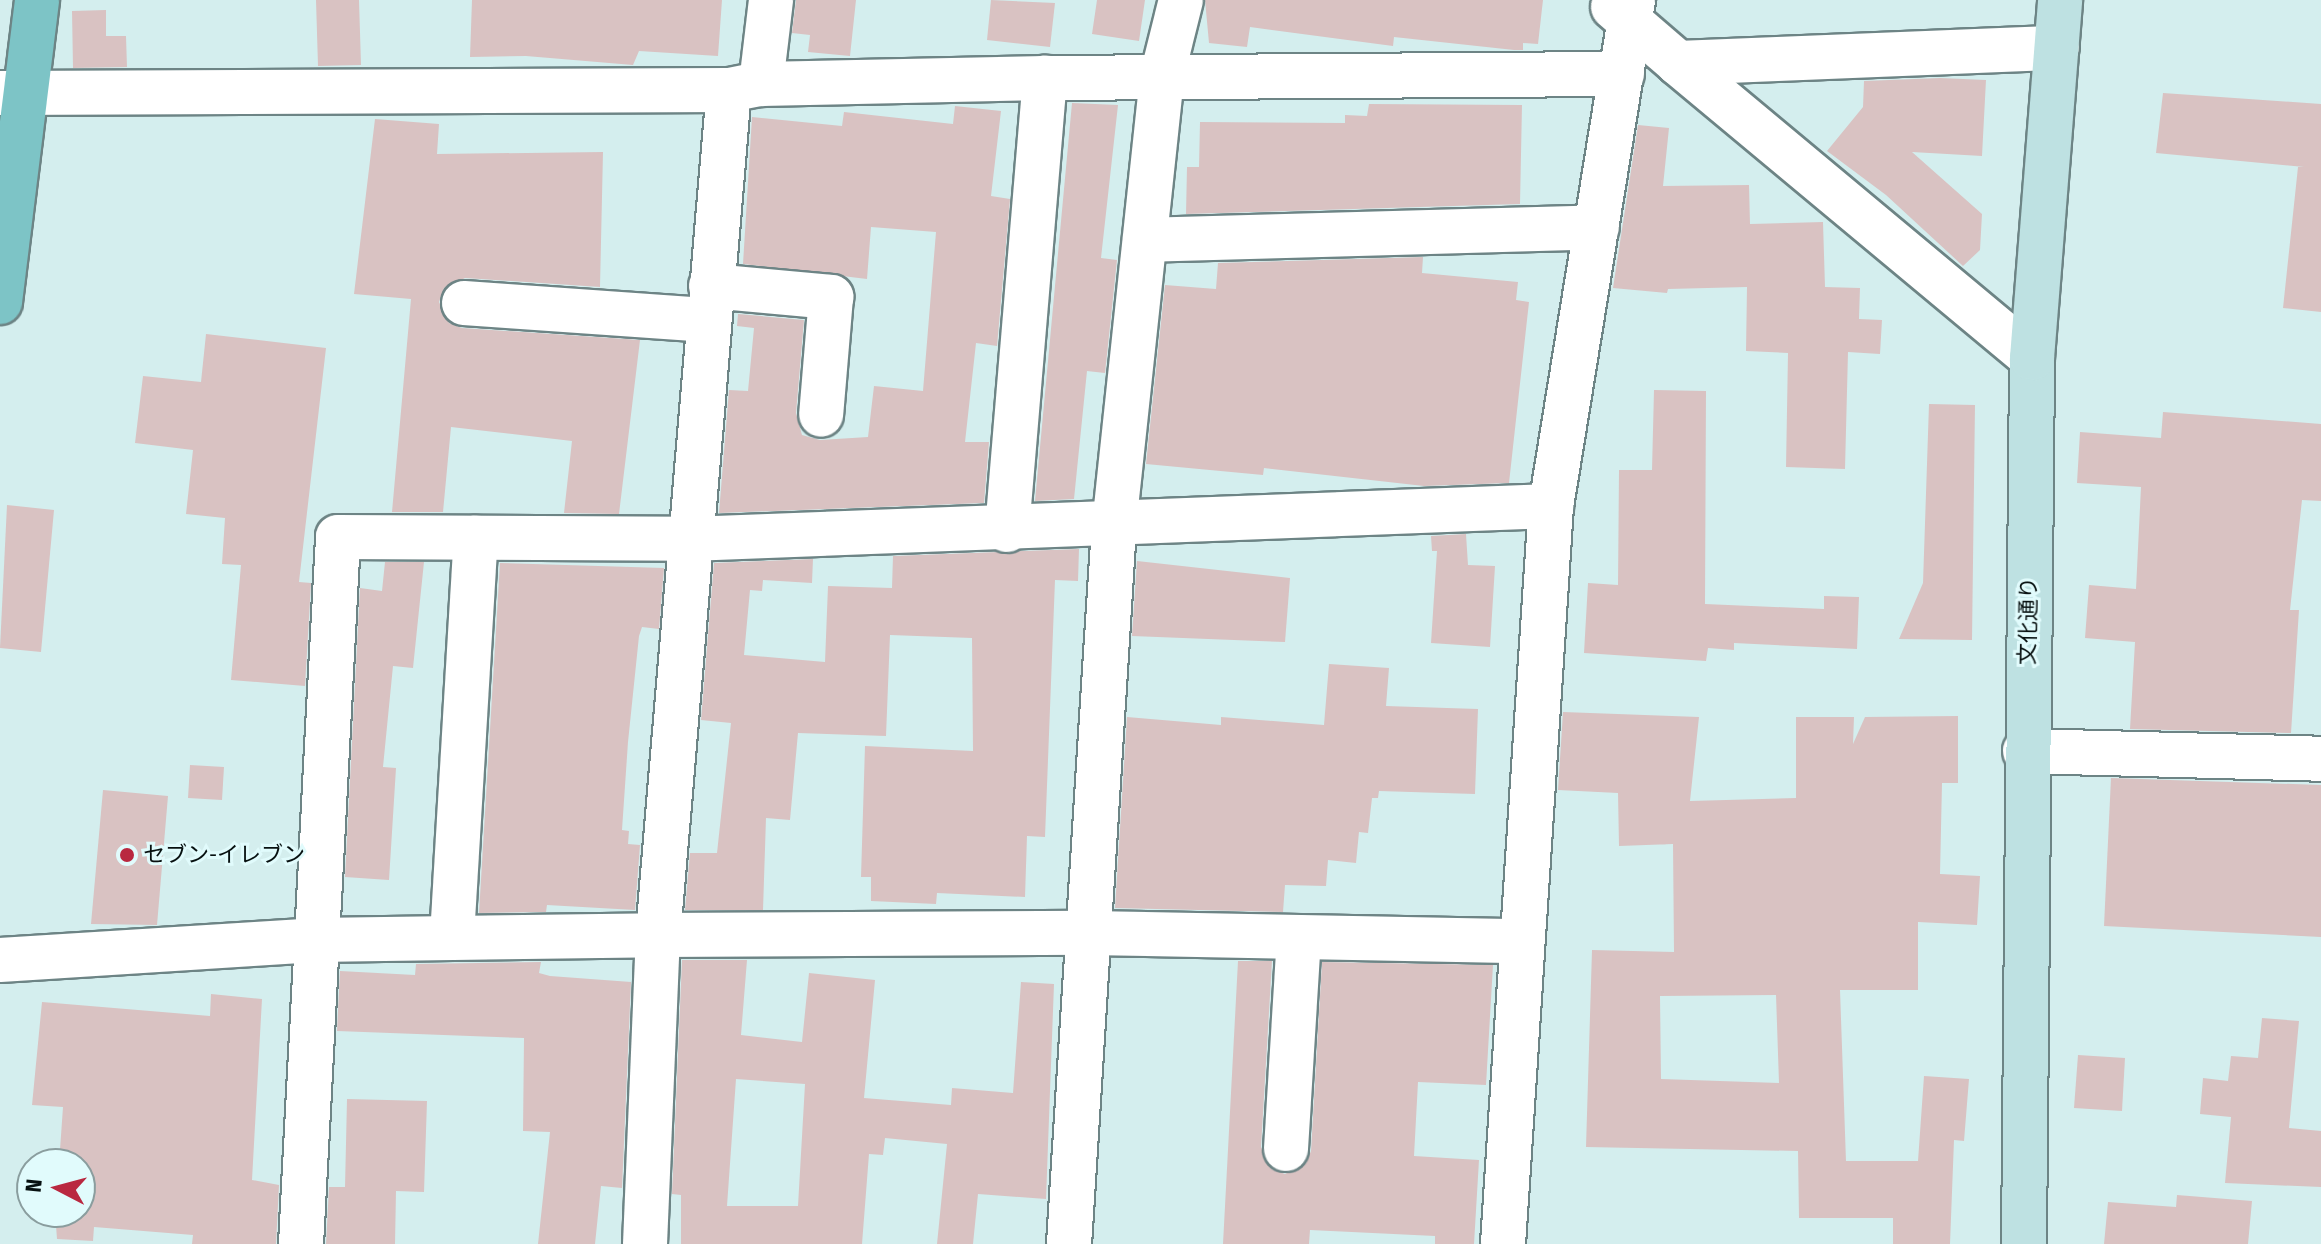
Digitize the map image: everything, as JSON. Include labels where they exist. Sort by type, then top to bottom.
[{"type":"main road","points":[[0,302],[12,92],[37,0]]},
{"type":"street","points":[[645,1244],[658,935],[710,303],[745,87],[771,0]]},
{"type":"street","points":[[1069,1244],[1114,526],[1162,76],[1181,0]]},
{"type":"street","name":"文化通り","points":[[2024,1244],[2025,751],[2032,358],[2060,0]]},
{"type":"street","points":[[1623,7],[1678,63],[2032,358]]},
{"type":"street","points":[[1503,1244],[1551,506],[1622,74],[1623,7]]},
{"type":"street","points":[[1678,63],[2057,48]]},
{"type":"street","points":[[12,92],[745,87],[1162,76],[1622,74]]},
{"type":"street","points":[[1007,530],[1045,78]]},
{"type":"street","points":[[1145,240],[1597,227]]},
{"type":"street","points":[[464,303],[710,303],[831,297],[821,415]]},
{"type":"street","points":[[301,1244],[338,537],[689,539],[1114,526],[1551,506]]},
{"type":"street","points":[[452,937],[476,538]]},
{"type":"street","points":[[2025,751],[2321,759]]},
{"type":"street","points":[[0,960],[315,940],[452,937],[1089,933],[1522,941]]},
{"type":"street","points":[[1286,1149],[1299,937]]},
{"type":"building","points":[[316,0],[359,0],[361,65],[318,66]]},
{"type":"building","points":[[472,0],[722,0],[718,56],[639,51],[633,65],[526,56],[470,57]]},
{"type":"building","points":[[796,0],[856,0],[850,56],[808,52],[810,35],[792,33]]},
{"type":"building","points":[[991,0],[1055,3],[1050,47],[987,40]]},
{"type":"building","points":[[1097,0],[1145,0],[1139,41],[1092,34]]},
{"type":"building","points":[[1205,0],[1543,0],[1538,44],[1523,43],[1523,50],[1514,50],[1394,37],[1393,46],[1250,27],[1247,47],[1209,43]]},
{"type":"building","points":[[106,10],[106,36],[126,36],[127,67],[73,68],[72,11]]},
{"type":"building","points":[[1986,80],[1982,156],[1912,152],[1982,214],[1980,250],[1963,266],[1886,195],[1827,151],[1863,107],[1864,81]]},
{"type":"building","points":[[2163,93],[2321,104],[2321,312],[2283,308],[2298,167],[2304,167],[2156,153]]},
{"type":"building","points":[[1072,103],[1118,105],[1101,258],[1117,260],[1105,373],[1087,371],[1074,499],[1035,501]]},
{"type":"building","points":[[1369,104],[1522,105],[1520,204],[1186,214],[1187,167],[1199,167],[1200,122],[1345,123],[1345,115],[1367,116]]},
{"type":"building","points":[[955,106],[1001,111],[991,196],[1010,199],[997,346],[976,343],[965,442],[989,442],[984,503],[719,513],[729,390],[748,391],[754,328],[737,326],[738,314],[804,320],[796,413],[802,435],[820,440],[868,437],[874,386],[923,391],[936,232],[871,227],[867,279],[743,264],[752,117],[842,126],[844,112],[953,124]]},
{"type":"building","points":[[375,119],[439,124],[437,154],[603,152],[600,287],[465,278],[444,288],[439,302],[449,323],[462,328],[640,340],[619,514],[564,513],[572,441],[451,427],[443,512],[392,512],[411,299],[354,294]]},
{"type":"building","points":[[1638,125],[1669,128],[1663,186],[1749,185],[1750,224],[1823,222],[1825,287],[1860,288],[1859,319],[1882,320],[1880,354],[1848,352],[1845,469],[1786,467],[1788,353],[1746,351],[1747,287],[1668,289],[1667,293],[1613,288]]},
{"type":"building","points":[[1423,257],[1422,273],[1518,282],[1516,300],[1529,302],[1509,483],[1424,486],[1264,468],[1263,475],[1146,464],[1165,285],[1216,289],[1218,263]]},
{"type":"building","points":[[206,334],[326,348],[299,582],[311,583],[305,686],[231,680],[241,565],[222,564],[225,518],[186,514],[193,450],[135,443],[143,376],[201,382]]},
{"type":"building","points":[[1654,390],[1706,391],[1705,604],[1824,609],[1824,596],[1859,597],[1857,649],[1734,643],[1734,650],[1708,648],[1706,661],[1584,653],[1588,583],[1618,585],[1619,470],[1652,470]]},
{"type":"building","points":[[1929,404],[1975,405],[1972,640],[1899,639],[1923,583]]},
{"type":"building","points":[[2163,412],[2321,424],[2321,501],[2302,500],[2290,610],[2299,610],[2291,733],[2130,729],[2135,642],[2085,638],[2089,585],[2136,589],[2141,487],[2077,483],[2080,432],[2161,438]]},
{"type":"building","points":[[7,505],[54,510],[41,652],[0,648]]},
{"type":"building","points":[[1466,534],[1468,565],[1495,566],[1490,647],[1431,643],[1437,551],[1432,551],[1431,536]]},
{"type":"building","points":[[1079,549],[1078,581],[1055,580],[1045,837],[1027,836],[1025,897],[937,893],[936,904],[871,901],[871,877],[861,877],[865,746],[973,751],[972,638],[890,635],[886,736],[798,733],[790,820],[766,818],[763,910],[685,910],[690,853],[717,853],[731,723],[701,720],[714,563],[813,559],[812,583],[763,580],[762,591],[750,590],[744,655],[825,662],[828,586],[892,588],[893,556]]},
{"type":"building","points":[[1137,561],[1290,578],[1285,642],[1132,636]]},
{"type":"building","points":[[385,562],[424,562],[413,668],[393,666],[383,767],[396,768],[389,880],[345,877],[360,588],[382,591]]},
{"type":"building","points":[[500,563],[664,568],[659,629],[642,627],[639,636],[628,742],[622,830],[629,831],[628,844],[640,845],[635,910],[547,905],[546,912],[479,913]]},
{"type":"building","points":[[1329,664],[1389,668],[1386,706],[1478,709],[1475,794],[1379,791],[1378,798],[1372,798],[1368,833],[1359,832],[1356,863],[1328,860],[1326,886],[1285,885],[1283,912],[1115,908],[1127,717],[1221,725],[1221,717],[1324,725]]},
{"type":"building","points":[[1563,712],[1699,717],[1690,801],[1796,798],[1796,717],[1854,717],[1853,744],[1865,717],[1958,716],[1958,783],[1942,783],[1940,874],[1980,876],[1977,925],[1918,922],[1918,990],[1840,990],[1846,1161],[1918,1161],[1924,1076],[1969,1079],[1964,1141],[1954,1140],[1950,1244],[1893,1244],[1893,1218],[1799,1218],[1798,1151],[1586,1147],[1592,950],[1674,952],[1673,844],[1619,846],[1618,793],[1558,790]],"holes":[[[1776,995],[1779,1083],[1661,1079],[1660,996]]]},
{"type":"building","points":[[190,765],[224,767],[222,800],[188,798]]},
{"type":"building","points":[[2111,778],[2321,785],[2321,937],[2104,926]]},
{"type":"building","points":[[103,790],[168,796],[157,925],[91,924]]},
{"type":"building","points":[[682,960],[747,960],[741,1035],[802,1042],[809,973],[875,980],[864,1098],[951,1105],[952,1088],[1013,1093],[1021,982],[1054,984],[1046,1199],[978,1194],[973,1244],[937,1244],[947,1144],[885,1138],[883,1155],[869,1154],[862,1244],[681,1244],[681,1195],[672,1194]],"holes":[[[736,1079],[805,1084],[798,1206],[727,1206]]]},
{"type":"building","points":[[1238,961],[1272,961],[1261,1147],[1272,1169],[1285,1174],[1306,1163],[1311,1151],[1322,962],[1493,965],[1486,1085],[1418,1082],[1414,1156],[1479,1160],[1474,1244],[1435,1244],[1435,1236],[1310,1230],[1309,1244],[1223,1244]]},
{"type":"building","points":[[541,962],[539,973],[550,976],[631,982],[622,1188],[601,1186],[595,1244],[538,1244],[550,1132],[523,1131],[524,1038],[337,1031],[340,971],[415,975],[416,964]]},
{"type":"building","points":[[211,994],[262,999],[252,1180],[279,1185],[276,1244],[192,1244],[193,1235],[96,1227],[96,1148],[60,1148],[63,1107],[32,1105],[42,1002],[210,1016]]},
{"type":"building","points":[[2262,1018],[2299,1021],[2289,1128],[2321,1131],[2321,1187],[2225,1183],[2231,1117],[2200,1114],[2203,1078],[2228,1081],[2231,1056],[2258,1058]]},
{"type":"building","points":[[2078,1055],[2125,1058],[2122,1111],[2074,1108]]},
{"type":"building","points":[[347,1099],[427,1101],[424,1192],[396,1191],[395,1244],[326,1244],[329,1187],[345,1187]]},
{"type":"building","points":[[2177,1195],[2252,1201],[2248,1244],[2104,1244],[2108,1202],[2176,1207]]},
{"type":"building","points":[[56,1228],[94,1228],[93,1241],[57,1239]]},
{"type":"place","name":"セブン-イレブン","points":[[127,855]]}]
